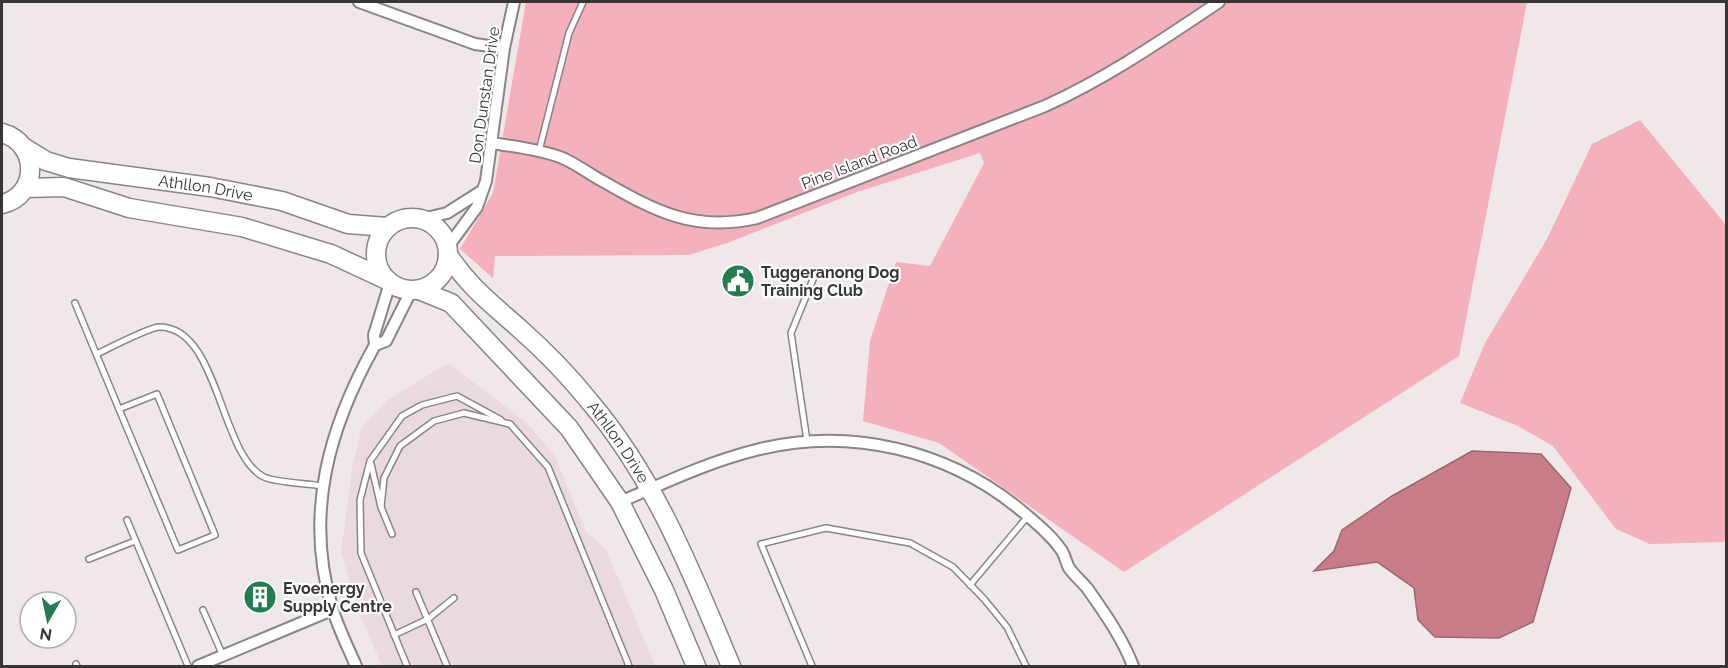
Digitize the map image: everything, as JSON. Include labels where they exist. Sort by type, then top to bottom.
[{"type":"main road","name":"Athllon Drive","points":[[2,134],[12,137],[23,147],[46,161],[69,168],[210,187],[282,201],[348,224],[388,227]]},
{"type":"main road","points":[[2,204],[14,200],[26,188],[31,168],[23,147]]},
{"type":"main road","name":"Athllon Drive","points":[[26,188],[64,187],[129,208],[242,227],[332,254],[388,281]]},
{"type":"main road","points":[[404,219],[422,219],[437,228],[448,252],[440,277],[415,290],[388,281],[378,268],[375,250],[378,241],[388,227],[404,219]]},
{"type":"main road","name":"Athllon Drive","points":[[448,252],[469,285],[549,357],[591,403],[651,489],[675,534],[731,666]]},
{"type":"main road","name":"Athllon Drive","points":[[415,290],[451,303],[568,428],[620,502],[664,590],[696,666]]},
{"type":"street","points":[[359,2],[475,44],[504,48]]},
{"type":"street","name":"Don Dunstan Drive","points":[[448,252],[477,207],[480,192],[486,181],[504,48],[514,2]]},
{"type":"street","name":"Pine Island Road","points":[[492,143],[540,151],[562,158],[670,216],[713,224],[757,218],[1045,106],[1089,86],[1132,61],[1219,2]]},
{"type":"street","points":[[422,219],[452,210],[480,192]]},
{"type":"street","points":[[356,666],[332,610],[321,553],[319,519],[322,486],[330,448],[343,410],[375,345],[374,335],[388,281]]},
{"type":"street","points":[[375,345],[386,341],[415,290]]},
{"type":"street","points":[[620,502],[717,462],[756,450],[807,441],[846,441],[885,446],[920,454],[964,472],[1005,497],[1028,516],[1062,551],[1069,567],[1086,587],[1122,642],[1133,666]]},
{"type":"street","points":[[198,666],[332,610]]},
{"type":"lane","points":[[540,151],[568,33],[583,2]]},
{"type":"lane","points":[[807,441],[791,333],[816,272]]},
{"type":"lane","points":[[75,303],[97,354],[119,409],[178,550],[215,535],[158,394],[119,409]]},
{"type":"lane","points":[[97,354],[158,327],[181,332],[198,350],[245,460],[264,477],[322,486]]},
{"type":"lane","points":[[407,666],[361,553],[360,500],[370,461],[402,416],[422,405],[457,396],[508,424],[549,467],[629,666]]},
{"type":"lane","points":[[381,507],[384,478],[400,446],[434,421],[464,413],[508,424]]},
{"type":"lane","points":[[370,461],[381,507],[392,534]]},
{"type":"lane","points":[[970,585],[1028,516]]},
{"type":"lane","points":[[127,520],[188,666]]},
{"type":"lane","points":[[812,666],[761,544],[826,528],[910,543],[953,567],[1007,627],[1026,666]]},
{"type":"lane","points":[[89,559],[135,541]]},
{"type":"lane","points":[[416,592],[447,666]]},
{"type":"lane","points":[[394,635],[428,619],[454,598]]},
{"type":"lane","points":[[203,610],[223,656]]},
{"type":"shaded area","points":[[526,2],[1527,2],[1459,356],[1124,572],[939,443],[863,421],[870,341],[896,262],[930,266],[984,163],[980,153],[857,192],[727,243],[689,255],[495,256],[493,278],[460,249],[493,193]]},
{"type":"shaded area","points":[[1640,120],[1726,225],[1726,540],[1723,542],[1650,544],[1616,529],[1553,446],[1518,426],[1460,403],[1485,343],[1547,239],[1592,144]]},
{"type":"shaded area","points":[[448,363],[527,423],[555,456],[586,532],[606,549],[655,666],[382,666],[358,610],[341,552],[353,463],[362,427],[388,400]]},
{"type":"shaded area","points":[[1472,451],[1541,454],[1571,488],[1533,622],[1499,638],[1435,637],[1418,620],[1414,588],[1377,562],[1314,571],[1334,551],[1342,530],[1392,496]]},
{"type":"place","name":"Tuggeranong Dog Training Club","points":[[738,281]]},
{"type":"place","name":"Evoenergy Supply Centre","points":[[260,597]]}]
